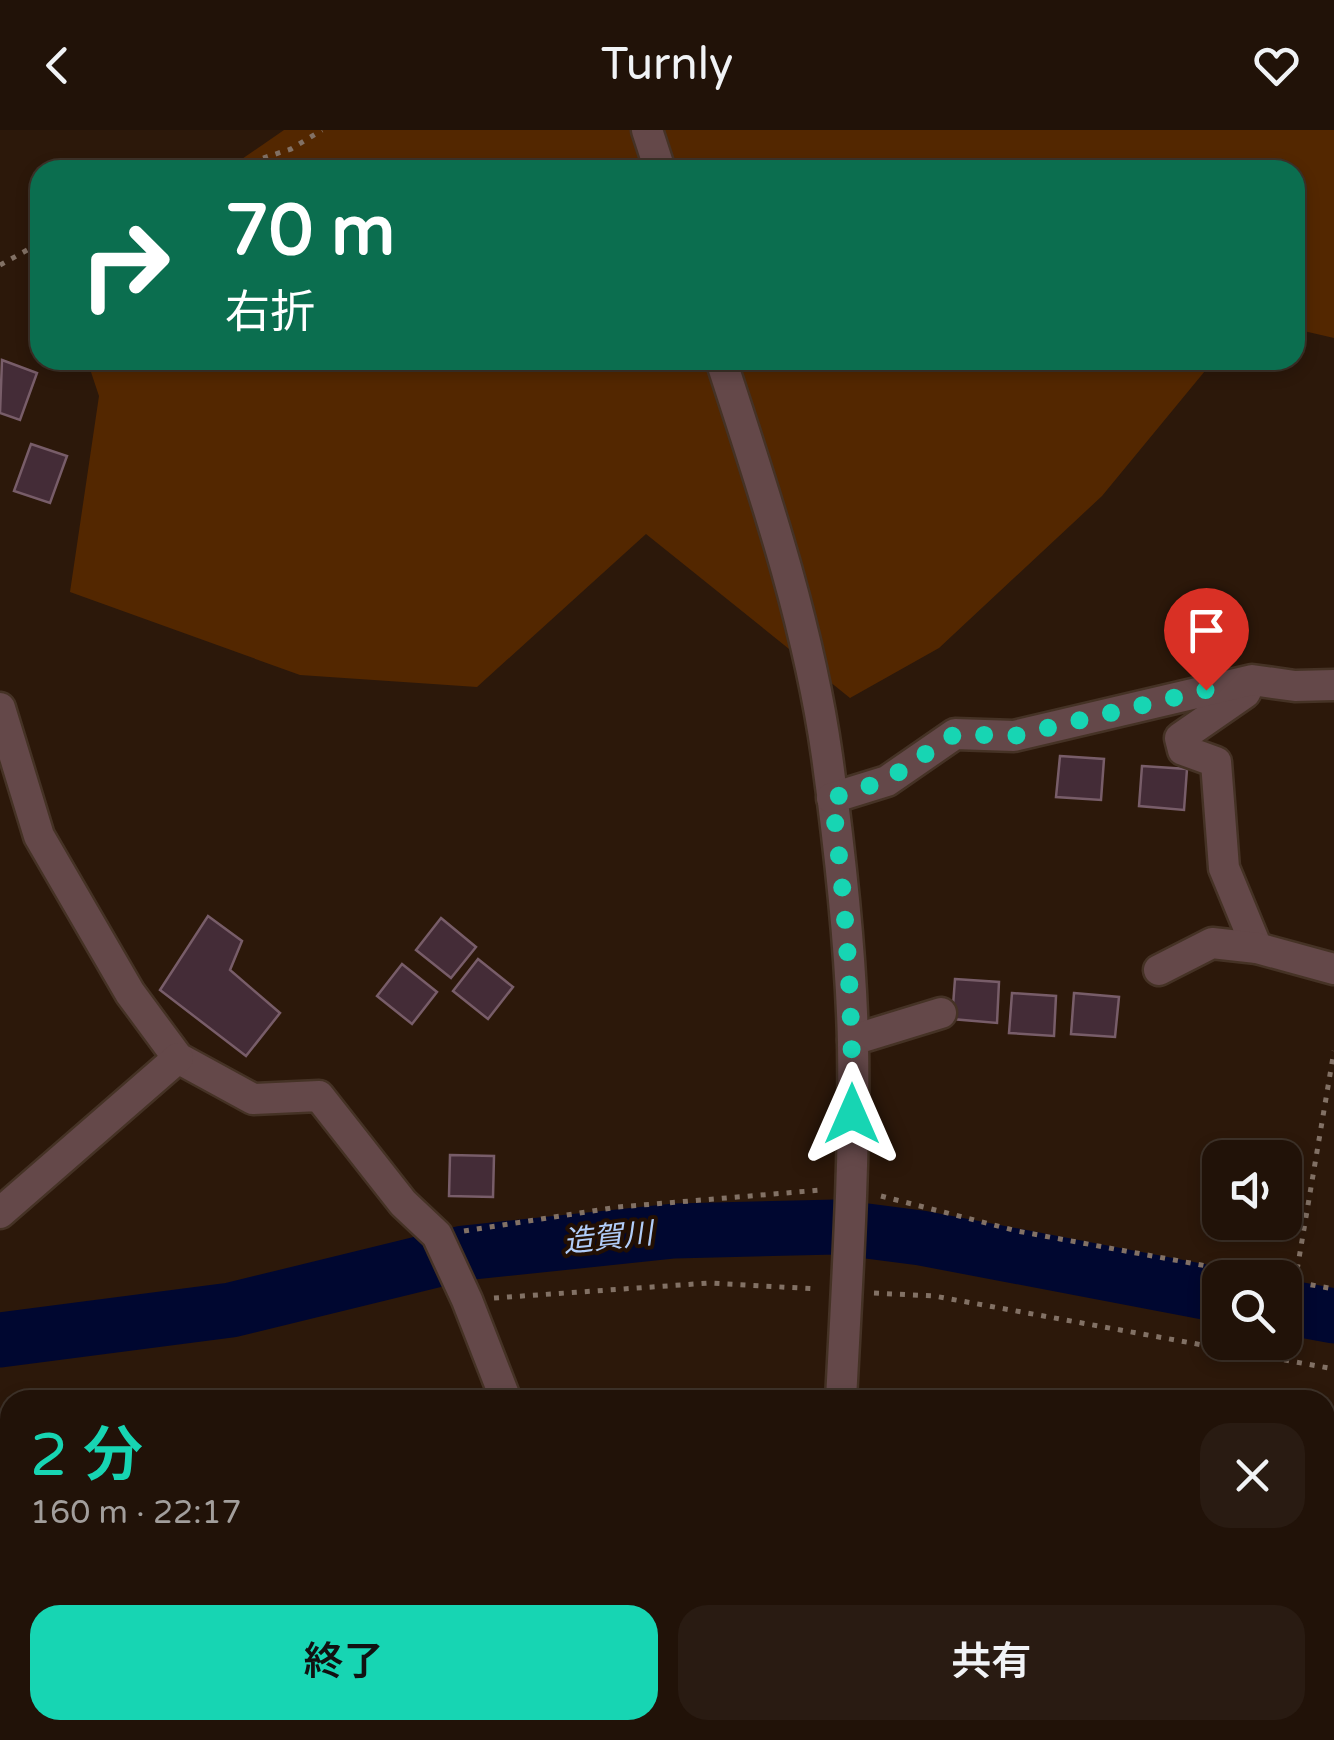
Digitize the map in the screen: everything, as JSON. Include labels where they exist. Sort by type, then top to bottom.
[{"type":"street","points":[[647,130],[657,160]]},
{"type":"street","points":[[724,370],[802,631],[826,752],[842,875],[853,1040],[851,1196],[841,1390]]},
{"type":"street","points":[[832,798],[887,780],[955,734],[1014,736],[1252,680],[1295,686],[1334,685]]},
{"type":"street","points":[[1252,680],[1245,693],[1180,738],[1184,750],[1216,762],[1224,868],[1257,948]]},
{"type":"street","points":[[0,708],[39,836],[130,993],[178,1058],[252,1099],[318,1096],[403,1203],[437,1235],[502,1390]]},
{"type":"street","points":[[1159,970],[1212,943],[1257,948],[1334,968]]},
{"type":"street","points":[[853,1040],[942,1013]]},
{"type":"street","points":[[0,1213],[178,1058]]},
{"type":"path","points":[[257,160],[291,149],[322,130]]},
{"type":"path","points":[[0,265],[30,248]]},
{"type":"path","points":[[1299,1260],[1334,1052]]},
{"type":"path","points":[[437,1235],[618,1207],[851,1196],[1202,1265]]},
{"type":"path","points":[[1302,1283],[1334,1289]]},
{"type":"path","points":[[467,1300],[709,1284],[934,1296],[1334,1370]]},
{"type":"shaded area","points":[[284,130],[1334,130],[1334,338],[1305,331],[1305,160],[240,160]]},
{"type":"shaded area","points":[[90,370],[1206,370],[1102,496],[939,648],[850,698],[646,534],[477,687],[300,675],[70,592],[99,396]]},
{"type":"building","points":[[2,360],[37,373],[20,420],[0,413]]},
{"type":"building","points":[[31,444],[67,456],[50,503],[14,491]]},
{"type":"building","points":[[1060,756],[1104,759],[1101,800],[1056,797]]},
{"type":"building","points":[[1142,766],[1187,769],[1184,810],[1139,806]]},
{"type":"building","points":[[208,916],[242,941],[230,970],[280,1013],[246,1056],[160,990]]},
{"type":"building","points":[[441,918],[476,947],[451,978],[416,950]]},
{"type":"building","points":[[478,959],[513,987],[488,1019],[453,991]]},
{"type":"building","points":[[402,964],[437,992],[412,1024],[377,996]]},
{"type":"building","points":[[955,979],[999,982],[997,1023],[952,1019]]},
{"type":"building","points":[[1012,993],[1056,996],[1054,1036],[1009,1033]]},
{"type":"building","points":[[1074,993],[1119,997],[1115,1037],[1071,1034]]},
{"type":"building","points":[[450,1155],[494,1156],[493,1197],[449,1196]]},
{"type":"waterway","name":"造賀川","points":[[0,1340],[231,1310],[464,1253],[674,1231],[836,1227],[921,1238],[1202,1292]]},
{"type":"waterway","name":"造賀川","points":[[1302,1310],[1334,1316]]},
{"type":"route","points":[[852,1114],[851,1007],[832,798],[887,780],[955,734],[1014,736],[1206,690]]}]
